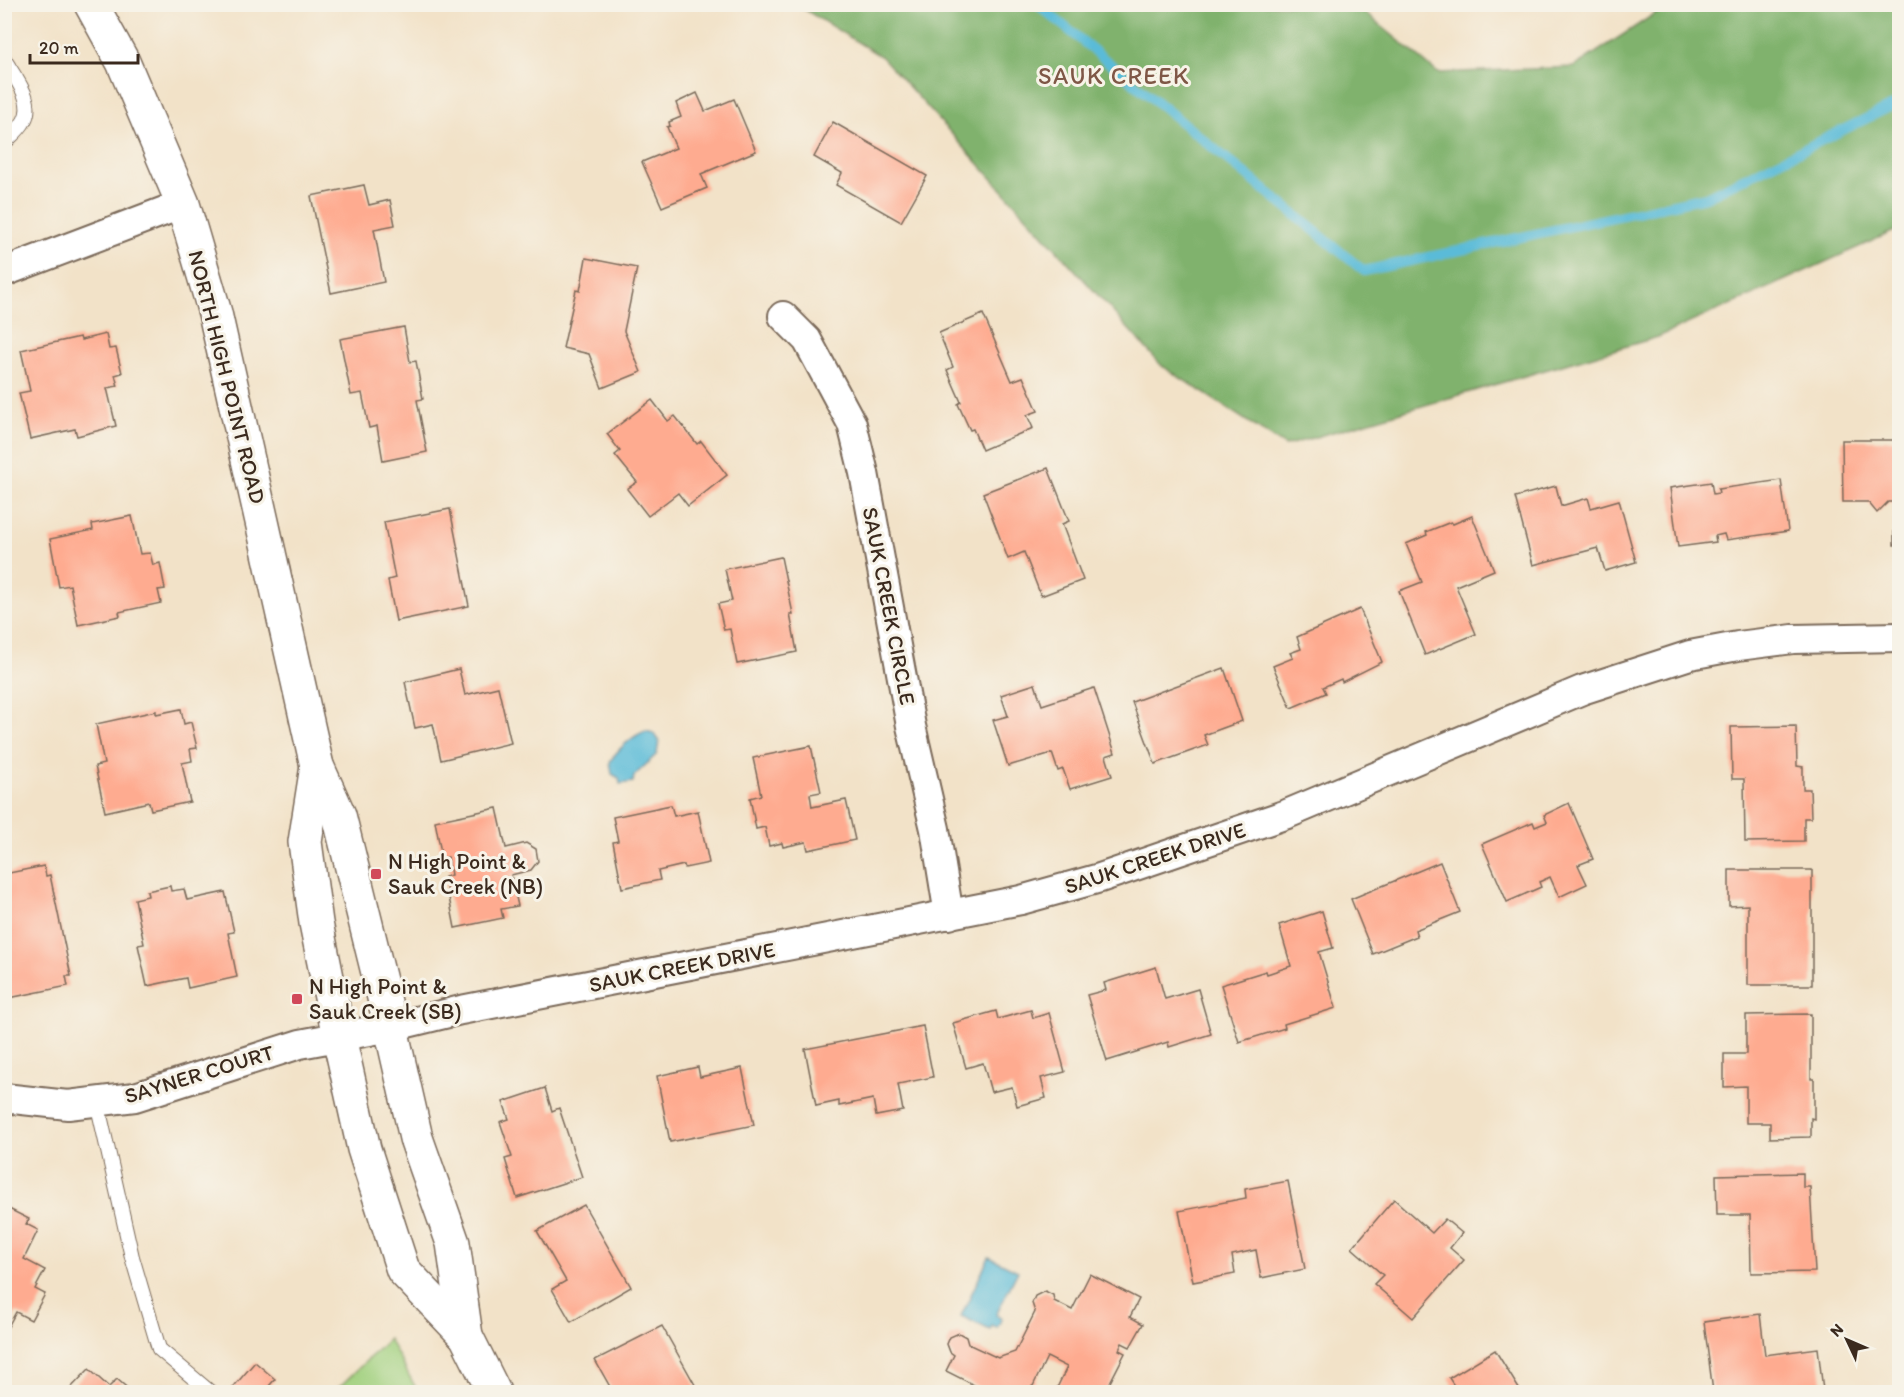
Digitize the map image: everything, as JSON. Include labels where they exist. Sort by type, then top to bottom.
[{"type":"street","name":"NORTH HIGH POINT ROAD","points":[[91,4],[123,62],[183,204],[215,314],[317,766],[339,816],[416,1138],[453,1243],[466,1336]]},
{"type":"street","points":[[4,272],[183,204]]},
{"type":"street","name":"SAUK CREEK CIRCLE","points":[[783,316],[807,340],[852,424],[864,473],[911,726],[935,830],[949,915]]},
{"type":"street","name":"SAUK CREEK DRIVE","points":[[391,1027],[461,1010],[1021,900],[1100,878],[1287,814],[1582,690],[1689,655],[1793,639],[1899,637]]},
{"type":"street","name":"NORTH HIGH POINT ROAD","points":[[317,766],[305,842],[316,923],[364,1149],[404,1270],[466,1336],[494,1392]]},
{"type":"street","name":"SAYNER COURT","points":[[4,1098],[68,1105],[135,1097],[300,1044],[391,1027]]},
{"type":"lane","points":[[4,59],[26,98],[29,110],[24,122],[4,143]]},
{"type":"lane","points":[[97,1102],[132,1257],[159,1349],[210,1392]]},
{"type":"green space","points":[[797,5],[1356,5],[1438,73],[1574,67],[1668,5],[1899,5],[1899,229],[1658,337],[1285,446],[1162,366],[882,57]]},
{"type":"green space","points":[[389,1339],[418,1392],[334,1392]]},
{"type":"water","points":[[646,731],[653,733],[659,740],[657,754],[634,776],[633,782],[620,784],[619,778],[612,774],[610,762],[625,744]]},
{"type":"water","points":[[989,1257],[1018,1271],[996,1315],[1002,1318],[997,1328],[992,1326],[990,1330],[961,1316]]},
{"type":"building","points":[[697,93],[705,111],[734,99],[756,151],[701,174],[707,188],[662,207],[642,162],[676,148],[667,127],[670,126],[669,122],[681,117],[676,103]]},
{"type":"building","points":[[833,122],[927,176],[901,222],[836,185],[842,173],[814,157]]},
{"type":"building","points":[[364,185],[369,205],[390,200],[395,225],[374,229],[384,282],[331,293],[311,196]]},
{"type":"building","points":[[586,258],[637,268],[624,331],[641,372],[602,388],[589,354],[563,348],[576,290],[580,291]]},
{"type":"building","points":[[983,314],[1012,381],[1023,377],[1038,411],[1027,415],[1033,428],[982,450],[958,404],[961,402],[947,370],[953,367],[939,333]]},
{"type":"building","points":[[404,327],[410,362],[416,361],[423,399],[417,400],[427,452],[383,461],[377,426],[369,428],[362,393],[351,395],[340,339]]},
{"type":"building","points":[[106,334],[109,349],[116,348],[122,373],[115,375],[118,386],[107,388],[116,426],[77,436],[75,429],[30,439],[19,393],[30,391],[21,350],[80,337],[81,340]]},
{"type":"building","points":[[652,400],[668,421],[675,416],[697,444],[701,441],[727,475],[688,506],[678,493],[648,516],[627,489],[637,482],[615,455],[620,451],[607,434]]},
{"type":"building","points":[[1842,440],[1900,440],[1900,545],[1894,545],[1894,502],[1888,502],[1877,513],[1868,502],[1843,502]]},
{"type":"building","points":[[1048,468],[1069,521],[1062,524],[1083,580],[1041,596],[1024,552],[1008,559],[983,493]]},
{"type":"building","points":[[1781,480],[1788,531],[1726,540],[1724,534],[1715,536],[1716,542],[1678,547],[1670,488],[1711,482],[1713,494],[1719,493],[1718,489]]},
{"type":"building","points":[[1556,486],[1561,506],[1588,498],[1591,508],[1619,500],[1636,562],[1605,571],[1598,548],[1533,565],[1515,497]]},
{"type":"building","points":[[450,509],[469,606],[396,621],[388,580],[395,578],[384,522]]},
{"type":"building","points":[[132,516],[140,554],[150,553],[153,565],[160,563],[165,589],[158,590],[161,603],[119,612],[120,616],[78,625],[70,585],[59,587],[50,539],[93,530],[92,524]]},
{"type":"building","points":[[1472,516],[1494,570],[1456,586],[1476,634],[1425,655],[1399,591],[1422,582],[1406,544],[1427,535],[1426,532]]},
{"type":"building","points":[[781,557],[793,614],[790,614],[797,652],[737,664],[730,629],[724,630],[718,604],[732,601],[725,569]]},
{"type":"building","points":[[1360,609],[1382,662],[1342,682],[1341,679],[1323,687],[1326,693],[1291,708],[1273,666],[1293,658],[1290,653],[1301,649],[1297,637]]},
{"type":"building","points":[[1224,668],[1242,721],[1204,735],[1208,745],[1155,764],[1132,702]]},
{"type":"building","points":[[459,669],[465,695],[498,687],[511,743],[441,760],[433,724],[415,728],[405,682]]},
{"type":"building","points":[[1035,684],[1042,705],[1094,688],[1115,753],[1106,756],[1112,776],[1070,789],[1063,769],[1058,771],[1052,753],[1008,766],[993,720],[1008,716],[1001,695]]},
{"type":"building","points":[[181,709],[184,724],[191,722],[197,748],[190,749],[192,761],[182,763],[190,802],[151,810],[149,802],[105,812],[95,766],[104,764],[96,724],[156,711],[156,714]]},
{"type":"building","points":[[1796,726],[1797,766],[1803,767],[1803,789],[1810,789],[1811,818],[1804,818],[1804,841],[1745,842],[1744,779],[1732,779],[1731,727]]},
{"type":"building","points":[[811,746],[821,792],[810,794],[812,807],[846,800],[855,840],[808,850],[806,842],[783,847],[782,843],[769,846],[765,827],[756,829],[750,798],[761,795],[753,758]]},
{"type":"building","points":[[1569,803],[1593,859],[1578,865],[1587,884],[1559,897],[1550,877],[1539,882],[1541,887],[1507,902],[1482,844],[1533,822],[1535,827],[1547,822],[1544,815]]},
{"type":"building","points":[[671,805],[674,816],[698,811],[709,863],[685,868],[684,865],[658,871],[660,880],[622,888],[613,842],[618,841],[613,817]]},
{"type":"building","points":[[497,808],[506,848],[526,843],[536,849],[538,861],[531,870],[511,875],[518,906],[501,909],[503,918],[455,928],[445,877],[451,875],[448,857],[442,858],[435,821]]},
{"type":"building","points":[[1440,862],[1460,912],[1415,930],[1417,936],[1373,954],[1351,899]]},
{"type":"building","points":[[44,866],[46,876],[50,875],[71,976],[66,976],[68,986],[4,999],[4,874]]},
{"type":"building","points":[[1729,870],[1812,870],[1812,985],[1748,985],[1748,905],[1729,906]]},
{"type":"building","points":[[170,886],[171,891],[184,889],[187,900],[225,892],[234,932],[228,933],[237,977],[188,988],[186,978],[147,986],[138,945],[144,944],[135,899],[148,896],[147,891]]},
{"type":"building","points":[[1322,911],[1333,948],[1319,952],[1336,1008],[1284,1024],[1285,1028],[1239,1042],[1221,985],[1291,966],[1279,925]]},
{"type":"building","points":[[1156,967],[1165,999],[1198,989],[1211,1034],[1169,1047],[1168,1042],[1107,1061],[1087,995],[1106,990],[1104,983]]},
{"type":"building","points":[[1031,1010],[1033,1018],[1049,1013],[1065,1072],[1041,1078],[1046,1098],[1017,1106],[1012,1087],[991,1092],[983,1063],[966,1068],[953,1023],[996,1011],[998,1019]]},
{"type":"building","points":[[1811,1014],[1811,1079],[1814,1079],[1814,1119],[1811,1118],[1811,1137],[1770,1138],[1770,1123],[1746,1123],[1746,1086],[1724,1087],[1724,1054],[1746,1054],[1746,1015]]},
{"type":"building","points":[[923,1026],[933,1077],[898,1084],[903,1111],[876,1116],[873,1099],[839,1106],[839,1101],[816,1106],[805,1049]]},
{"type":"building","points":[[698,1067],[700,1077],[742,1068],[754,1125],[670,1142],[657,1076]]},
{"type":"building","points":[[545,1088],[552,1111],[559,1108],[582,1177],[517,1198],[505,1159],[512,1157],[500,1122],[509,1119],[503,1102]]},
{"type":"building","points":[[1803,1173],[1803,1187],[1810,1187],[1815,1272],[1751,1273],[1750,1215],[1717,1215],[1716,1175]]},
{"type":"building","points":[[1288,1181],[1305,1269],[1261,1278],[1256,1250],[1232,1255],[1235,1274],[1193,1282],[1179,1211],[1246,1198],[1245,1189]]},
{"type":"building","points":[[1394,1199],[1432,1233],[1445,1219],[1462,1233],[1450,1248],[1464,1260],[1413,1318],[1374,1284],[1383,1275],[1352,1248]]},
{"type":"building","points":[[584,1205],[631,1287],[571,1322],[552,1289],[566,1281],[537,1231]]},
{"type":"building","points":[[5,1207],[29,1219],[26,1224],[38,1230],[24,1259],[45,1270],[35,1289],[45,1294],[31,1320],[16,1312],[4,1334]]},
{"type":"building","points":[[1090,1274],[1139,1299],[1130,1317],[1143,1324],[1130,1347],[1122,1343],[1119,1350],[1125,1353],[1105,1392],[1055,1392],[1067,1367],[1047,1357],[1033,1386],[1017,1392],[983,1392],[984,1390],[946,1371],[954,1355],[947,1344],[950,1337],[959,1333],[966,1337],[968,1344],[998,1358],[1015,1352],[1035,1312],[1032,1303],[1035,1296],[1045,1291],[1053,1295],[1054,1301],[1072,1310]]},
{"type":"building","points":[[1760,1314],[1765,1355],[1818,1348],[1823,1390],[1713,1392],[1704,1322]]},
{"type":"building","points":[[662,1326],[699,1392],[613,1392],[595,1360]]},
{"type":"building","points":[[1495,1350],[1521,1392],[1458,1392],[1449,1378]]},
{"type":"building","points":[[255,1362],[275,1379],[264,1392],[229,1392]]},
{"type":"building","points":[[89,1369],[109,1387],[117,1379],[132,1392],[67,1392]]},
{"type":"waterway","points":[[1037,4],[1364,271],[1706,197],[1900,102]]},
{"type":"place","name":"N High Point & Sauk Creek (NB)","points":[[376,874]]},
{"type":"place","name":"N High Point & Sauk Creek (SB)","points":[[297,999]]},
{"type":"district","name":"SAUK CREEK","points":[[1114,75]]}]
